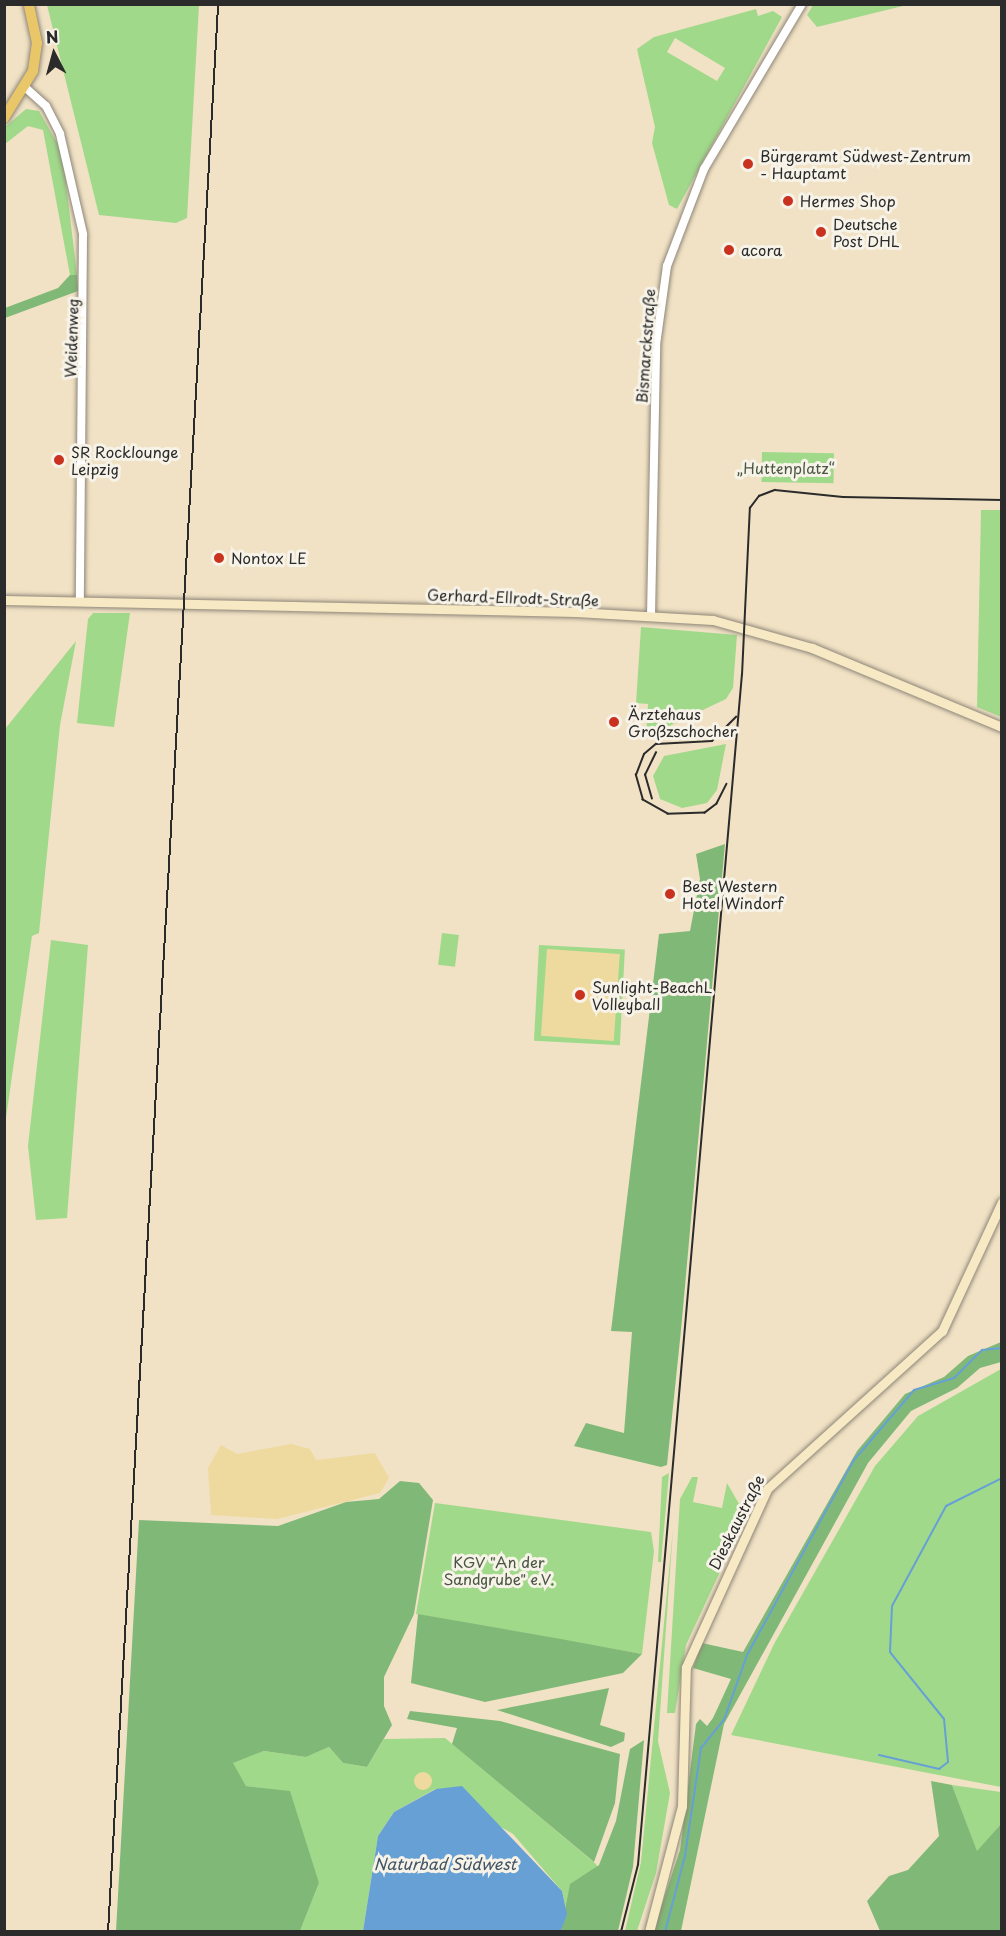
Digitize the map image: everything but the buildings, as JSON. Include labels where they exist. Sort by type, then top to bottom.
[{"type":"main road","points":[[4,118],[27,89],[37,43],[29,4]]},
{"type":"main road","name":"Gerhard-Ellrodt-Straße","points":[[4,600],[651,616],[764,631],[1002,727]]},
{"type":"main road","name":"Dieskaustraße","points":[[649,1932],[682,1806],[686,1667],[762,1499],[777,1474],[942,1331],[1002,1202]]},
{"type":"street","name":"Bismarckstraße","points":[[651,616],[656,345],[667,266],[708,160],[802,4]]},
{"type":"street","name":"Weidenweg","points":[[27,89],[46,106],[60,134],[83,234],[80,602]]},
{"type":"green space","points":[[47,5],[199,5],[187,218],[176,223],[99,215]]},
{"type":"green space","points":[[813,5],[907,5],[817,27],[807,15]]},
{"type":"green space","points":[[756,9],[758,16],[773,11],[782,17],[677,209],[669,205],[652,143],[655,127],[637,49],[654,37]],"holes":[[[675,38],[725,68],[717,81],[667,52]]]},
{"type":"green space","points":[[26,109],[39,111],[57,143],[60,134],[77,275],[70,275],[43,130],[28,126],[5,144],[5,127]]},
{"type":"green space","points":[[70,275],[77,275],[78,291],[5,318],[5,308],[58,288]]},
{"type":"green space","name":"„Huttenplatz“","points":[[762,452],[834,453],[833,483],[761,482]]},
{"type":"green space","points":[[981,510],[1001,510],[1001,717],[977,707]]},
{"type":"green space","points":[[93,613],[130,613],[114,727],[77,723],[88,619]]},
{"type":"green space","points":[[641,627],[737,635],[733,688],[726,699],[646,737],[648,704],[636,703]]},
{"type":"green space","points":[[76,641],[60,725],[39,933],[32,936],[5,1125],[5,729]]},
{"type":"green space","points":[[726,744],[717,790],[707,803],[682,808],[660,799],[653,776],[664,756]]},
{"type":"green space","points":[[725,844],[681,1330],[667,1465],[661,1467],[574,1446],[586,1423],[624,1433],[632,1332],[611,1331],[659,934],[690,931],[700,879],[696,854]]},
{"type":"green space","points":[[442,933],[459,935],[455,967],[438,965]]},
{"type":"green space","points":[[51,940],[88,945],[67,1218],[36,1220],[28,1146]]},
{"type":"green space","name":"Sunlight-BeachL Volleyball","points":[[539,945],[625,950],[620,1045],[534,1041]]},
{"type":"green space","points":[[1001,1342],[1001,1362],[980,1368],[957,1388],[911,1411],[868,1463],[724,1724],[681,1931],[653,1932],[680,1850],[696,1724],[700,1719],[707,1726],[731,1679],[693,1668],[702,1643],[743,1652],[857,1451],[905,1394],[944,1377],[968,1356]]},
{"type":"green space","points":[[1001,1369],[1001,1787],[731,1735],[774,1644],[875,1466],[918,1416]]},
{"type":"green space","points":[[669,1473],[661,1562],[658,1562],[662,1477]]},
{"type":"green space","points":[[692,1477],[698,1477],[693,1502],[722,1508],[727,1483],[746,1516],[686,1645],[675,1713],[667,1713],[680,1499]]},
{"type":"green space","points":[[400,1481],[419,1483],[433,1500],[414,1614],[384,1677],[384,1706],[392,1725],[367,1767],[343,1763],[329,1747],[306,1757],[264,1751],[233,1763],[246,1786],[290,1791],[319,1883],[300,1931],[116,1931],[139,1520],[278,1526],[346,1502],[379,1499]]},
{"type":"green space","name":"KGV \"An der Sandgrube\" e.V.","points":[[435,1503],[651,1532],[654,1551],[642,1654],[416,1614]]},
{"type":"green space","points":[[673,1529],[658,1741],[670,1793],[656,1873],[637,1931],[625,1931],[641,1862]]},
{"type":"green space","points":[[418,1614],[642,1654],[623,1673],[485,1702],[411,1683]]},
{"type":"green space","points":[[609,1688],[600,1725],[625,1733],[624,1741],[611,1747],[497,1710]]},
{"type":"green space","points":[[410,1711],[500,1721],[620,1754],[615,1803],[594,1862],[452,1744],[457,1728],[407,1719]]},
{"type":"green space","points":[[445,1738],[596,1864],[604,1884],[561,1931],[567,1914],[562,1891],[513,1834],[435,1789],[394,1812],[378,1836],[363,1931],[300,1931],[319,1883],[268,1789],[246,1786],[232,1763],[264,1751],[306,1757],[329,1747],[343,1763],[367,1767],[384,1739]]},
{"type":"green space","points":[[644,1740],[633,1867],[618,1931],[561,1932],[570,1884],[599,1865],[616,1821],[630,1749]]},
{"type":"green space","points":[[931,1781],[952,1785],[977,1851],[1001,1824],[1001,1931],[880,1931],[867,1901],[889,1876],[908,1870],[939,1836]]},
{"type":"green space","points":[[952,1785],[1001,1792],[1001,1824],[977,1852]]},
{"type":"sand","name":"Sunlight-BeachL Volleyball","points":[[547,949],[620,954],[614,1041],[541,1036]]},
{"type":"sand","points":[[291,1444],[310,1449],[316,1460],[375,1453],[389,1478],[380,1493],[277,1519],[211,1515],[208,1468],[221,1445],[237,1454]]},
{"type":"sand","points":[[423,1772],[429,1775],[432,1781],[429,1787],[423,1790],[417,1787],[414,1781],[417,1775]]},
{"type":"water","name":"Naturbad Südwest","points":[[462,1786],[562,1891],[567,1914],[561,1931],[363,1931],[378,1836],[394,1812],[436,1789]]},
{"type":"waterway","points":[[665,1932],[685,1856],[701,1748],[724,1720],[747,1655],[853,1461],[914,1390],[954,1378],[982,1350],[1002,1348]]},
{"type":"waterway","points":[[879,1755],[939,1769],[948,1762],[944,1719],[890,1652],[892,1606],[946,1506],[1002,1478]]},
{"type":"tram line","points":[[621,1932],[638,1865],[742,675],[750,508],[759,496],[775,490],[843,497],[1002,500]]},
{"type":"tram line","points":[[727,784],[717,804],[705,813],[668,814],[643,800],[636,775],[644,754],[656,744],[712,741],[736,717]]},
{"type":"tram line","points":[[652,799],[645,775],[656,752]]},
{"type":"railway","points":[[108,1932],[218,4]]},
{"type":"place","name":"Bürgeramt Südwest-Zentrum - Hauptamt","points":[[748,164]]},
{"type":"place","name":"Hermes Shop","points":[[788,201]]},
{"type":"place","name":"Deutsche Post DHL","points":[[821,232]]},
{"type":"place","name":"acora","points":[[729,250]]},
{"type":"place","name":"SR Rocklounge Leipzig","points":[[59,460]]},
{"type":"place","name":"Nontox LE","points":[[219,558]]},
{"type":"place","name":"Ärztehaus Großzschocher","points":[[614,722]]},
{"type":"place","name":"Best Western Hotel Windorf","points":[[670,894]]},
{"type":"place","name":"Sunlight-BeachL Volleyball","points":[[580,995]]}]
